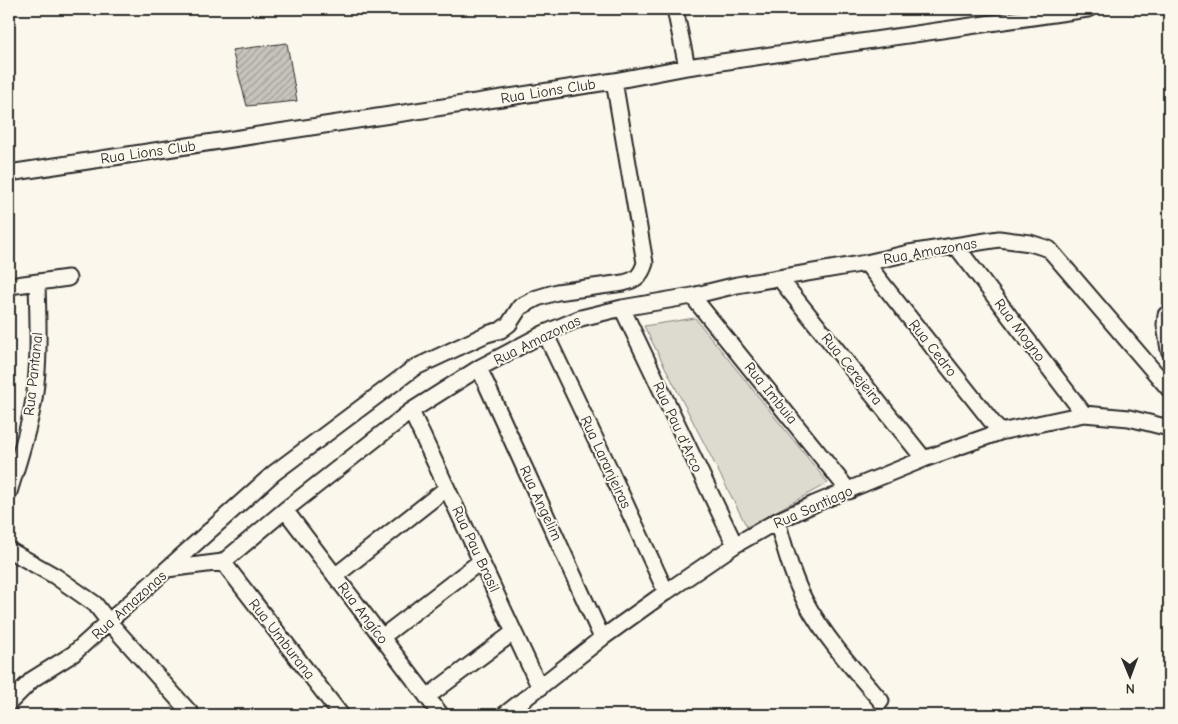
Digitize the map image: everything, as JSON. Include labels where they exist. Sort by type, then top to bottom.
[{"type":"street","points":[[675,9],[688,67]]},
{"type":"street","name":"Rua Lions Club","points":[[9,172],[614,81],[688,67],[1088,9]]},
{"type":"street","points":[[167,569],[274,473],[414,368],[487,334],[501,330],[509,324],[520,307],[537,298],[557,292],[623,283],[633,280],[642,274],[645,263],[614,81]]},
{"type":"street","name":"Rua Amazonas","points":[[9,704],[33,679],[73,654],[167,569],[223,562],[285,510],[411,411],[479,368],[524,343],[581,318],[737,285],[866,263],[909,253],[999,239],[1030,243],[1049,250],[1169,389]]},
{"type":"street","name":"Rua Mogno","points":[[956,246],[1084,414]]},
{"type":"street","name":"Rua Cedro","points":[[866,263],[1000,432]]},
{"type":"street","points":[[9,286],[68,278]]},
{"type":"street","name":"Rua Cerejeira","points":[[780,279],[924,459]]},
{"type":"street","name":"Rua Pantanal","points":[[9,492],[22,450],[34,400],[39,346],[37,283]]},
{"type":"street","name":"Rua Imbuia","points":[[692,296],[849,490]]},
{"type":"street","name":"Rua Pau d'Arco","points":[[622,308],[735,545]]},
{"type":"street","points":[[1168,316],[1164,325],[1169,350]]},
{"type":"street","points":[[509,324],[524,343]]},
{"type":"street","name":"Rua Laranjeiras","points":[[545,333],[666,592]]},
{"type":"street","name":"Rua Angelim","points":[[479,368],[602,638]]},
{"type":"street","name":"Rua Pau Brasil","points":[[411,411],[540,688]]},
{"type":"street","name":"Rua Santiago","points":[[504,715],[602,638],[735,545],[814,504],[924,459],[1000,432],[1084,414],[1129,418],[1169,428]]},
{"type":"street","points":[[335,576],[447,488]]},
{"type":"street","name":"Rua Angíco","points":[[285,510],[441,715]]},
{"type":"street","points":[[777,522],[789,563],[805,601],[828,637],[881,701]]},
{"type":"street","points":[[9,550],[56,576],[95,604],[192,715]]},
{"type":"street","points":[[382,637],[481,561]]},
{"type":"street","name":"Rua Umburana","points":[[223,562],[341,715]]},
{"type":"street","points":[[427,697],[514,632]]},
{"type":"shaded area","points":[[695,318],[828,483],[747,527],[644,326]]},
{"type":"building","points":[[287,43],[297,101],[247,106],[232,50]]}]
